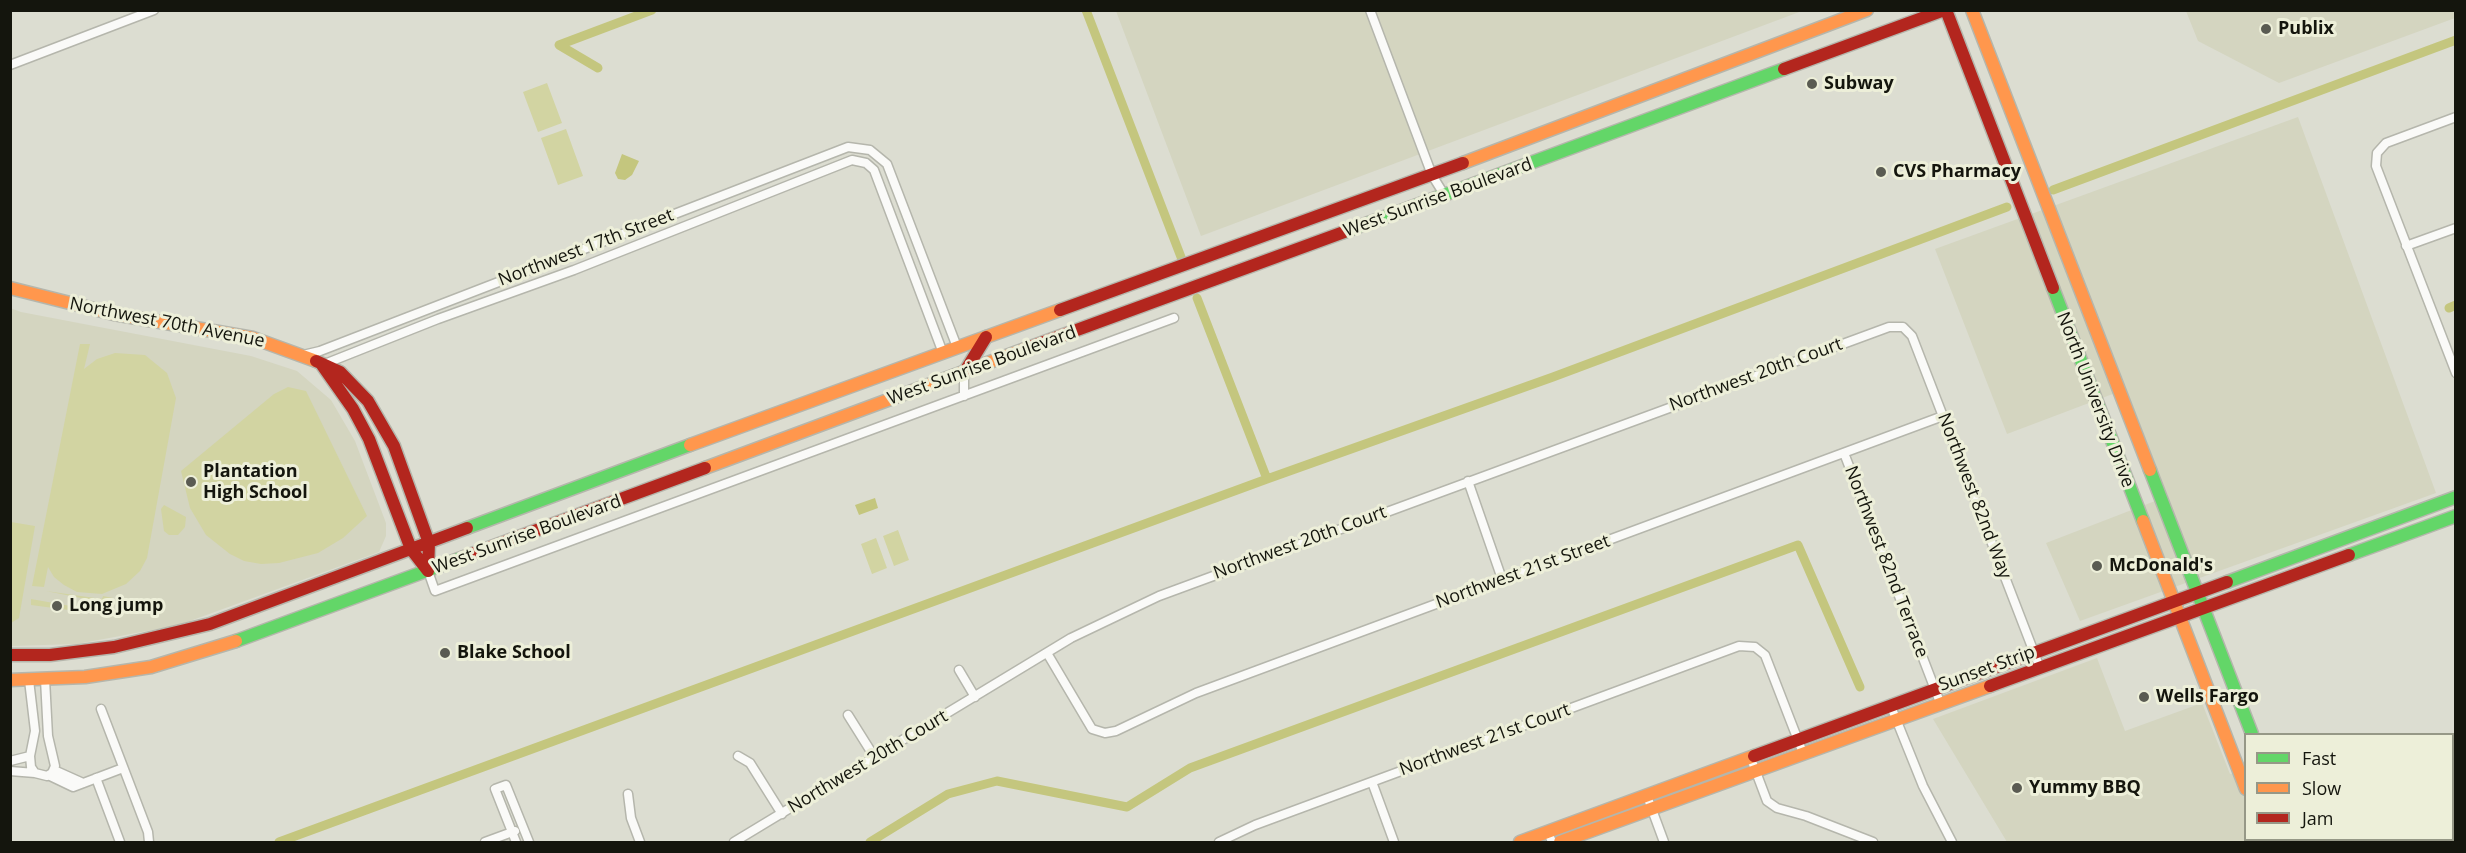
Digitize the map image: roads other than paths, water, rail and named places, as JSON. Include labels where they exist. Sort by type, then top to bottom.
[{"type":"main road","name":"West Sunrise Boulevard","points":[[10,655],[82,652],[178,634],[1432,175],[1867,10]]},
{"type":"main road","name":"West Sunrise Boulevard","points":[[10,680],[85,677],[158,664],[217,648],[1945,10]]},
{"type":"main road","name":"North University Drive","points":[[1945,10],[2244,784]]},
{"type":"main road","name":"North University Drive","points":[[1972,10],[2251,733]]},
{"type":"main road","name":"Northwest 70th Avenue","points":[[10,288],[114,314],[253,338],[303,355],[339,372],[368,401],[387,430],[429,543],[428,571]]},
{"type":"main road","points":[[964,373],[986,337]]},
{"type":"main road","name":"Northwest 70th Avenue","points":[[321,365],[353,410],[369,439],[411,549],[428,571]]},
{"type":"main road","name":"Sunset Strip","points":[[1520,843],[1550,837],[1750,756],[2456,497]]},
{"type":"main road","name":"Sunset Strip","points":[[1560,843],[2456,516]]},
{"type":"street","points":[[10,65],[154,10]]},
{"type":"street","points":[[1370,10],[1432,175],[1445,196]]},
{"type":"street","points":[[2456,117],[2386,143],[2377,153],[2376,166],[2456,373]]},
{"type":"street","name":"Northwest 17th Street","points":[[303,355],[320,351],[848,147],[870,150],[887,164],[957,347]]},
{"type":"street","name":"Northwest 17th Street","points":[[321,365],[574,270],[852,160],[866,163],[874,170],[943,353]]},
{"type":"street","points":[[2406,246],[2456,228]]},
{"type":"street","points":[[964,373],[964,396],[1174,318]]},
{"type":"street","name":"Northwest 20th Court","points":[[734,843],[1071,638],[1159,596],[1889,327],[1903,327]]},
{"type":"street","name":"Northwest 82nd Way","points":[[1903,327],[1912,336],[2040,668]]},
{"type":"street","name":"Northwest 70th Avenue","points":[[428,571],[435,591],[964,396]]},
{"type":"street","name":"Northwest 21st Street","points":[[1047,653],[1092,729],[1105,733],[1116,731],[1196,693],[1943,416]]},
{"type":"street","name":"Northwest 82nd Terrace","points":[[1844,453],[1941,705]]},
{"type":"street","points":[[1468,481],[1502,579]]},
{"type":"street","name":"Northwest 21st Court","points":[[1219,843],[1255,825],[1739,646],[1755,646],[1765,655],[1798,738]]},
{"type":"street","points":[[959,670],[975,697]]},
{"type":"street","points":[[45,679],[52,773]]},
{"type":"street","points":[[29,680],[35,731],[30,756],[35,773]]},
{"type":"street","points":[[1890,704],[1923,786],[1952,843]]},
{"type":"street","points":[[101,709],[148,832],[150,843]]},
{"type":"street","points":[[848,715],[875,758]]},
{"type":"street","points":[[1798,738],[1803,753]]},
{"type":"street","points":[[10,761],[30,756]]},
{"type":"street","points":[[738,756],[750,763],[782,814]]},
{"type":"street","points":[[1750,756],[1767,801],[1777,808],[1806,816],[1873,843]]},
{"type":"street","points":[[10,771],[52,773],[69,786],[123,768]]},
{"type":"street","points":[[96,778],[120,843]]},
{"type":"street","points":[[1372,782],[1394,843]]},
{"type":"street","points":[[516,843],[495,789],[506,785],[529,843]]},
{"type":"street","points":[[628,794],[631,818],[640,843]]},
{"type":"street","points":[[1647,796],[1664,843]]},
{"type":"street","points":[[485,843],[524,829]]},
{"type":"waterway","points":[[598,68],[559,45],[652,10]]},
{"type":"waterway","points":[[1086,10],[1181,257]]},
{"type":"waterway","points":[[2053,190],[2456,40]]},
{"type":"waterway","points":[[279,842],[1267,479],[1553,377],[2007,207]]},
{"type":"waterway","points":[[1197,298],[1267,479]]},
{"type":"waterway","points":[[2449,308],[2456,305]]},
{"type":"waterway","points":[[870,842],[948,794],[997,781],[1127,807],[1190,768],[1798,545],[1860,687]]},
{"type":"place","name":"Publix","points":[[2266,29]]},
{"type":"place","name":"Subway","points":[[1812,84]]},
{"type":"place","name":"CVS Pharmacy","points":[[1881,172]]},
{"type":"place","name":"Plantation High School","points":[[191,482]]},
{"type":"place","name":"McDonald's","points":[[2097,566]]},
{"type":"place","name":"Long jump","points":[[57,606]]},
{"type":"place","name":"Blake School","points":[[445,653]]},
{"type":"place","name":"Wells Fargo","points":[[2144,697]]},
{"type":"place","name":"Yummy BBQ","points":[[2017,788]]}]
